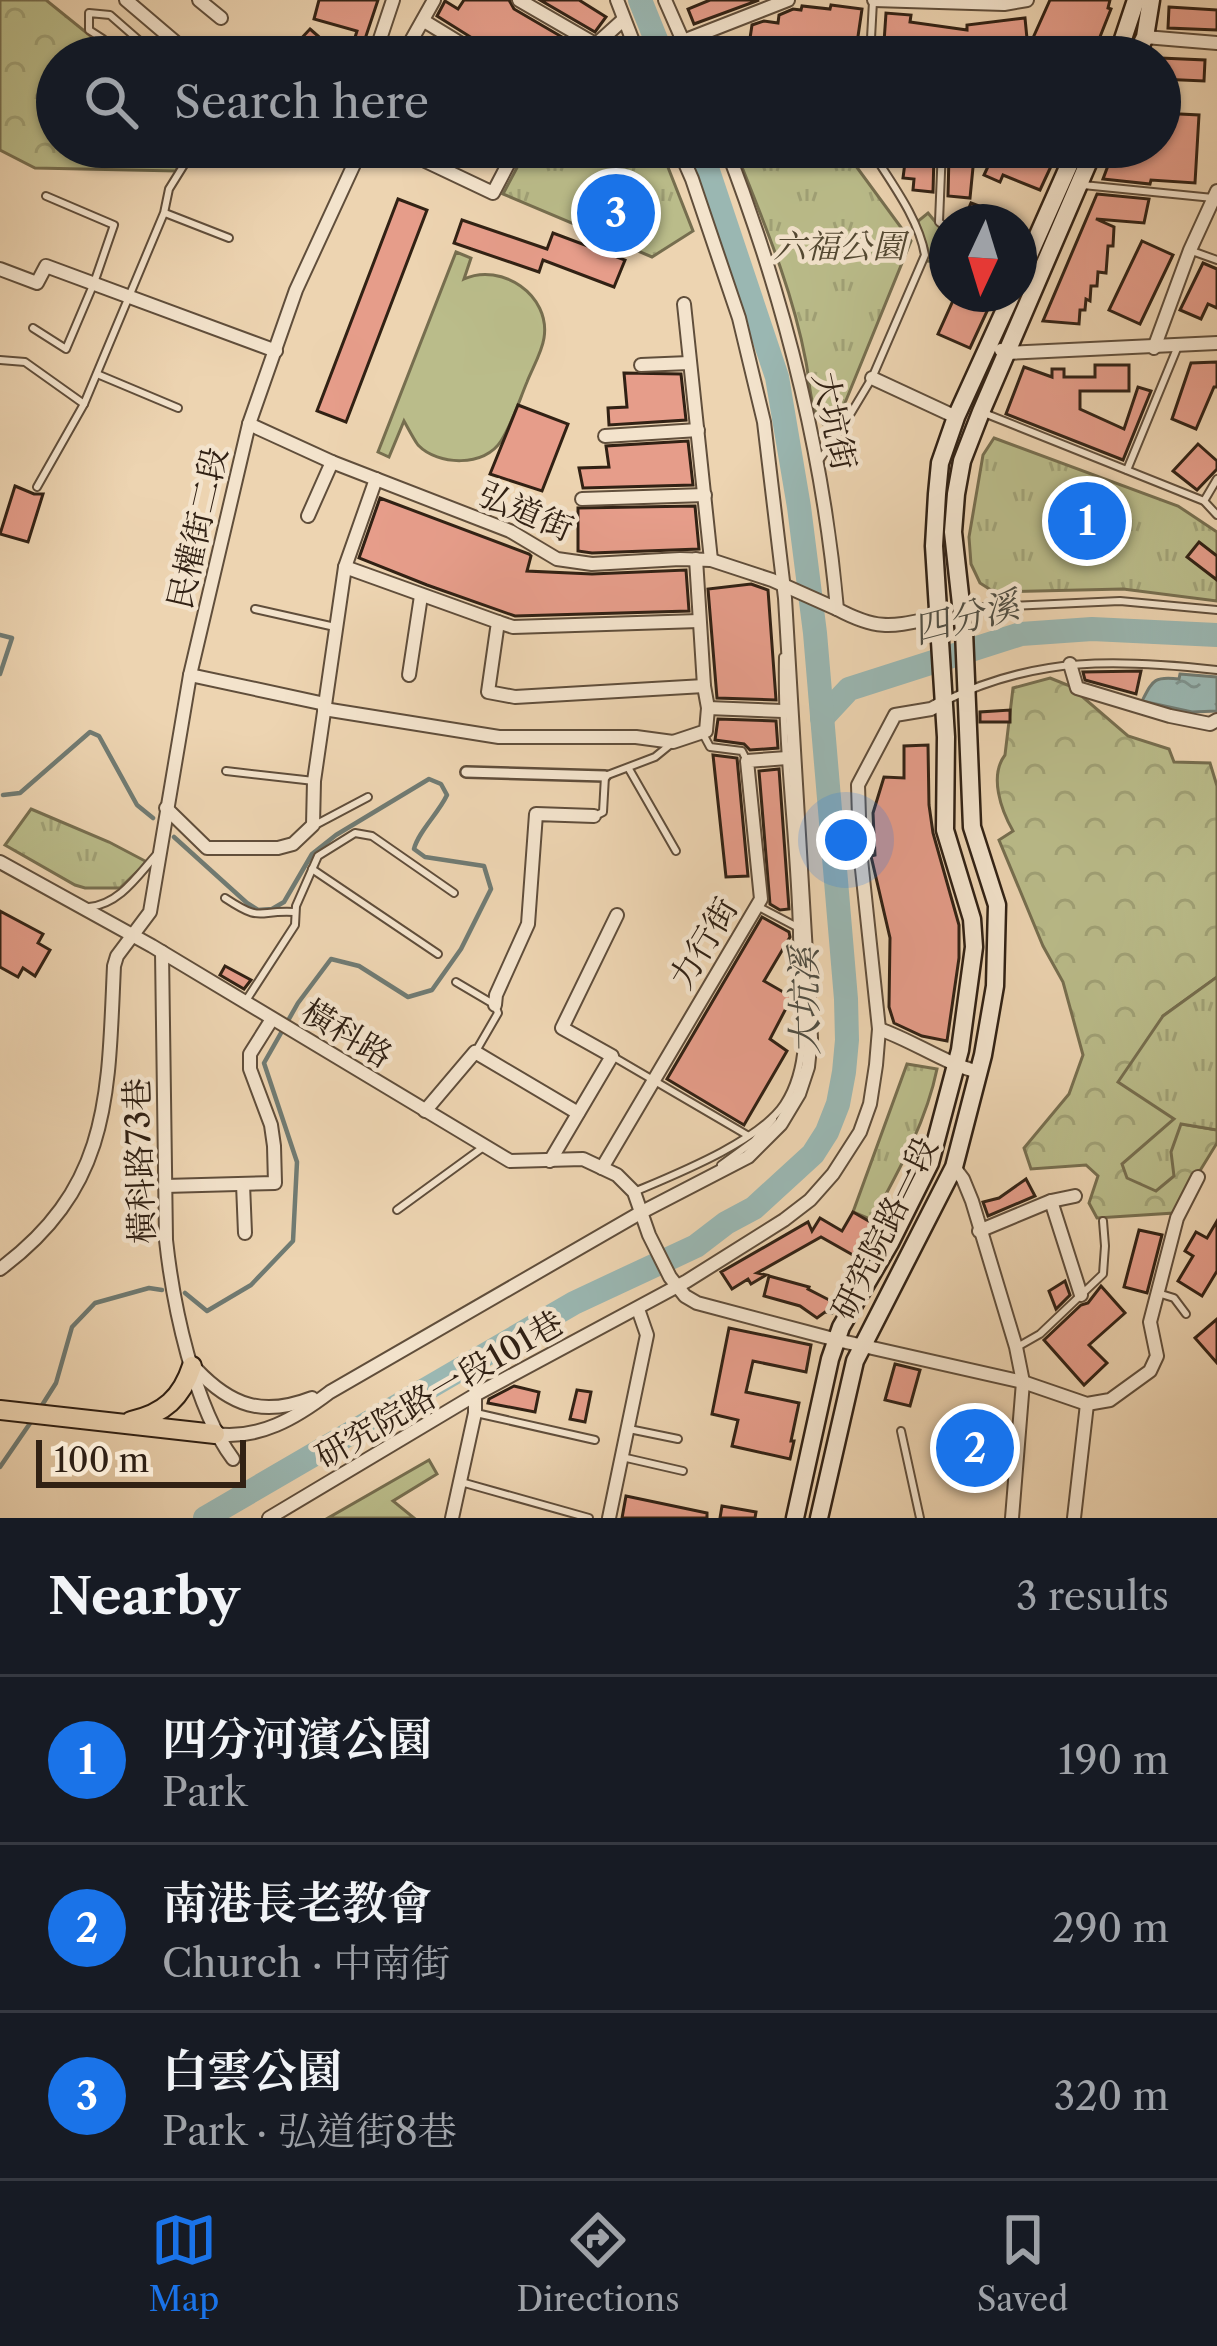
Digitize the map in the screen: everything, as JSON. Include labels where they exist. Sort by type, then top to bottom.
[{"type":"highway","points":[[114,1421],[143,1418],[164,1409],[186,1384],[192,1366]]},
{"type":"highway","points":[[0,1410],[215,1434]]},
{"type":"main road","points":[[1124,36],[1136,0]]},
{"type":"main road","points":[[1145,36],[1151,0]]},
{"type":"main road","points":[[1037,229],[1067,168]]},
{"type":"main road","points":[[998,348],[1086,168]]},
{"type":"main road","points":[[998,348],[1007,312]]},
{"type":"main road","name":"研究院路一段","points":[[819,1518],[861,1345],[954,1167],[979,1072],[994,986],[997,904],[972,827],[964,631],[953,532],[962,461],[998,348]]},
{"type":"main road","name":"研究院路一段","points":[[795,1518],[841,1327],[930,1163],[957,1067],[974,947],[972,920],[945,830],[944,693],[934,546],[940,463],[956,417],[998,348]]},
{"type":"street","points":[[126,0],[168,36]]},
{"type":"street","points":[[199,0],[221,18]]},
{"type":"street","points":[[381,36],[393,0]]},
{"type":"street","points":[[415,36],[434,0]]},
{"type":"street","points":[[519,0],[581,36]]},
{"type":"street","points":[[617,0],[630,36]]},
{"type":"street","points":[[665,0],[681,36]]},
{"type":"street","points":[[696,36],[788,0]]},
{"type":"street","points":[[873,0],[1004,4],[1028,0]]},
{"type":"street","points":[[604,36],[623,20]]},
{"type":"street","points":[[424,21],[449,36]]},
{"type":"street","points":[[1181,40],[1217,43]]},
{"type":"street","name":"民權街二段","points":[[0,1269],[31,1246],[56,1215],[87,1166],[103,1120],[114,966],[150,912],[190,675],[249,424],[296,290],[348,168]]},
{"type":"street","points":[[441,168],[494,193],[506,168]]},
{"type":"street","points":[[215,1434],[259,1433],[284,1422],[329,1391],[748,1156],[772,1135],[799,1094],[811,1038],[787,593],[764,422],[739,318],[687,168]]},
{"type":"street","name":"大坑街","points":[[734,168],[759,233],[818,462],[837,609]]},
{"type":"street","points":[[1154,347],[1216,196]]},
{"type":"street","points":[[0,269],[37,283],[46,266],[277,351]]},
{"type":"street","points":[[684,304],[712,560]]},
{"type":"street","points":[[998,348],[1217,344]]},
{"type":"street","points":[[641,365],[689,363]]},
{"type":"street","points":[[872,378],[956,417]]},
{"type":"street","name":"弘道街","points":[[249,424],[509,531],[557,559],[592,564],[712,560],[837,609]]},
{"type":"street","points":[[605,436],[698,430]]},
{"type":"street","points":[[308,516],[332,462]]},
{"type":"street","points":[[166,808],[207,848],[278,848],[293,844],[313,825],[334,627],[345,567],[376,479]]},
{"type":"street","points":[[582,499],[705,495]]},
{"type":"street","points":[[190,675],[324,707],[500,736],[637,736],[674,742],[706,731],[696,560]]},
{"type":"street","points":[[345,567],[513,627],[699,621]]},
{"type":"street","points":[[410,675],[421,596]]},
{"type":"street","points":[[837,609],[874,626],[939,617]]},
{"type":"street","points":[[498,622],[488,692],[514,697],[704,686]]},
{"type":"street","points":[[1070,664],[1077,688],[1170,716],[1210,724],[1217,720]]},
{"type":"street","name":"研究院路一段101巷","points":[[269,1518],[475,1395],[638,1309],[673,1282],[784,1220],[810,1201],[833,1174],[860,1132],[870,1104],[879,1029],[858,785],[895,715],[931,709],[944,693]]},
{"type":"street","points":[[708,708],[783,710]]},
{"type":"street","points":[[747,761],[787,758]]},
{"type":"street","name":"力行街","points":[[602,1168],[761,899],[747,761]]},
{"type":"street","points":[[466,772],[605,776]]},
{"type":"street","points":[[495,1005],[529,924],[536,814],[594,816]]},
{"type":"street","name":"橫科路","points":[[0,862],[133,935],[511,1160],[583,1159],[617,1174],[634,1192]]},
{"type":"street","points":[[550,1160],[612,1055],[562,1028],[617,915]]},
{"type":"street","name":"橫科路73巷","points":[[162,952],[170,1274],[192,1366],[215,1434],[233,1459]]},
{"type":"street","points":[[165,1186],[275,1183],[271,1125],[250,1069],[250,1054],[274,1020]]},
{"type":"street","points":[[879,1029],[957,1067],[979,1072]]},
{"type":"street","points":[[425,1111],[475,1052],[578,1113]]},
{"type":"street","points":[[954,1167],[963,1179],[980,1231],[1023,1382],[1012,1518]]},
{"type":"street","points":[[634,1192],[673,1282],[697,1303],[1023,1382],[1087,1403],[1110,1400],[1150,1371],[1157,1356],[1150,1322],[1157,1292],[1177,1218],[1198,1177]]},
{"type":"street","points":[[243,1184],[245,1233]]},
{"type":"street","points":[[980,1231],[1051,1201],[1075,1196]]},
{"type":"street","points":[[1051,1201],[1081,1295]]},
{"type":"street","points":[[609,1518],[647,1335],[638,1309]]},
{"type":"street","points":[[192,1366],[220,1392],[248,1405],[298,1404],[329,1391]]},
{"type":"street","points":[[452,1518],[475,1395]]},
{"type":"street","points":[[1074,1518],[1087,1403]]},
{"type":"lane","points":[[871,36],[873,0]]},
{"type":"lane","points":[[98,36],[88,30],[89,13],[110,15],[134,36]]},
{"type":"lane","points":[[37,487],[84,404],[182,168]]},
{"type":"lane","points":[[818,462],[872,378],[925,255],[910,215],[881,168]]},
{"type":"lane","points":[[940,204],[941,168]]},
{"type":"lane","points":[[1078,185],[1216,196]]},
{"type":"lane","points":[[33,328],[66,349],[114,225],[46,196]]},
{"type":"lane","points":[[164,213],[229,238]]},
{"type":"lane","points":[[1190,250],[1217,260]]},
{"type":"lane","points":[[1126,471],[1178,346]]},
{"type":"lane","points":[[0,360],[25,362],[84,404]]},
{"type":"lane","points":[[97,374],[178,408]]},
{"type":"lane","points":[[980,412],[1204,501],[1217,515]]},
{"type":"lane","points":[[1204,501],[1217,479]]},
{"type":"lane","points":[[696,1183],[754,1142],[790,1092],[801,1056],[783,710],[787,593]]},
{"type":"lane","points":[[961,608],[1120,602],[1217,610]]},
{"type":"lane","points":[[255,609],[334,627]]},
{"type":"lane","points":[[944,693],[967,684],[1070,664],[1217,670]]},
{"type":"lane","points":[[702,733],[710,747],[742,751],[747,761]]},
{"type":"lane","points":[[594,816],[603,812],[605,776],[655,757],[674,742]]},
{"type":"lane","points":[[629,769],[676,851]]},
{"type":"lane","points":[[226,771],[314,782]]},
{"type":"lane","points":[[313,825],[368,797]]},
{"type":"lane","points":[[245,1003],[295,925],[294,912],[318,856],[355,833],[364,833],[454,893]]},
{"type":"lane","points":[[80,906],[111,901],[160,852]]},
{"type":"lane","points":[[312,868],[438,954]]},
{"type":"lane","points":[[225,898],[249,914],[294,912]]},
{"type":"lane","points":[[757,906],[796,927]]},
{"type":"lane","points":[[456,982],[495,1005],[498,1013],[475,1052]]},
{"type":"lane","points":[[612,1055],[747,1136]]},
{"type":"lane","points":[[634,1192],[687,1170],[747,1136],[778,1111]]},
{"type":"lane","points":[[397,1210],[485,1146]]},
{"type":"lane","points":[[1016,1347],[1040,1334],[1103,1274],[1103,1221]]},
{"type":"lane","points":[[1157,1292],[1174,1298],[1186,1314]]},
{"type":"lane","points":[[475,1413],[596,1440]]},
{"type":"lane","points":[[627,1429],[678,1439]]},
{"type":"lane","points":[[901,1431],[920,1518]]},
{"type":"lane","points":[[621,1456],[682,1471]]},
{"type":"lane","points":[[461,1482],[590,1518]]},
{"type":"green space","points":[[0,0],[46,0],[91,36],[36,36],[36,168],[177,168],[176,171],[35,168],[0,150]]},
{"type":"green space","points":[[517,168],[668,168],[693,231],[652,257],[503,194]]},
{"type":"green space","name":"六福公園","points":[[742,168],[857,168],[911,241],[838,420],[829,425],[823,424],[815,410],[800,334]]},
{"type":"green space","points":[[929,214],[929,261],[926,261],[927,248],[917,222]]},
{"type":"green space","points":[[456,252],[471,258],[464,279],[493,275],[532,296],[544,322],[541,349],[509,427],[494,449],[461,461],[437,457],[418,445],[404,421],[389,457],[378,452]]},
{"type":"green space","points":[[994,438],[1178,506],[1217,532],[1217,601],[1123,589],[994,592],[980,583],[971,564],[969,537],[983,455]]},
{"type":"green space","points":[[1050,678],[1070,686],[1128,736],[1169,749],[1174,762],[1210,763],[1217,786],[1217,977],[1163,1016],[1182,1124],[1217,1130],[1217,1143],[1174,1213],[1097,1218],[1089,1203],[1098,1176],[1086,1165],[1031,1169],[1024,1148],[1069,1094],[1083,1055],[1063,982],[999,840],[1013,831],[997,783],[1013,688]]},
{"type":"green space","points":[[31,809],[147,862],[120,888],[75,885],[5,845]]},
{"type":"green space","points":[[1217,977],[1217,1130],[1181,1124],[1171,1152],[1174,1176],[1156,1191],[1127,1178],[1122,1164],[1174,1119],[1118,1082],[1163,1016]]},
{"type":"green space","points":[[907,1064],[937,1069],[918,1128],[872,1220],[853,1212]]},
{"type":"green space","points":[[429,1460],[437,1474],[393,1501],[414,1518],[328,1518]]},
{"type":"water","points":[[1180,674],[1217,677],[1217,711],[1192,712],[1142,701],[1155,681],[1179,679]]},
{"type":"building","points":[[319,0],[378,0],[366,36],[314,19]]},
{"type":"building","points":[[464,0],[509,0],[514,9],[560,36],[469,36],[437,16],[445,1],[458,9]]},
{"type":"building","points":[[540,0],[579,0],[606,17],[595,32]]},
{"type":"building","points":[[710,0],[759,0],[694,24],[688,9]]},
{"type":"building","points":[[1050,0],[1110,0],[1100,36],[1034,36]]},
{"type":"building","points":[[831,5],[862,9],[858,36],[750,36],[752,25],[778,23],[779,15],[793,9],[830,9]]},
{"type":"building","points":[[1169,7],[1217,10],[1217,30],[1168,28]]},
{"type":"building","points":[[886,13],[911,15],[910,22],[967,30],[967,25],[1025,18],[1027,36],[884,36]]},
{"type":"building","points":[[1181,59],[1205,60],[1204,81],[1181,80]]},
{"type":"building","points":[[1181,114],[1199,115],[1195,183],[1103,179],[1107,168],[1181,168]]},
{"type":"building","points":[[904,168],[934,168],[933,192],[913,190],[914,179],[903,178]]},
{"type":"building","points":[[949,168],[973,168],[970,198],[948,196]]},
{"type":"building","points":[[987,168],[1050,168],[1040,190],[1003,175],[1000,182],[984,175]]},
{"type":"building","points":[[1097,194],[1149,199],[1144,223],[1096,219],[1114,227],[1106,273],[1098,272],[1090,301],[1086,299],[1085,310],[1080,310],[1079,324],[1043,321]]},
{"type":"building","points":[[398,199],[427,210],[346,422],[317,411]]},
{"type":"building","points":[[462,220],[547,249],[553,233],[625,260],[614,287],[543,260],[539,272],[454,243]]},
{"type":"building","points":[[1142,241],[1173,255],[1140,324],[1109,310]]},
{"type":"building","points":[[1203,263],[1217,269],[1217,308],[1208,304],[1201,319],[1180,310]]},
{"type":"building","points":[[948,312],[987,312],[970,348],[938,334]]},
{"type":"building","points":[[1217,362],[1217,387],[1196,429],[1172,419],[1191,363]]},
{"type":"building","points":[[1095,365],[1129,365],[1129,391],[1080,391],[1080,409],[1124,429],[1138,387],[1151,391],[1123,460],[1006,414],[1024,367],[1052,377],[1052,369],[1064,369],[1064,377],[1095,377]]},
{"type":"building","points":[[624,373],[681,374],[686,420],[609,425],[608,408],[627,407]]},
{"type":"building","points":[[518,405],[568,424],[542,491],[490,474]]},
{"type":"building","points":[[688,441],[693,485],[583,488],[579,468],[609,467],[606,446]]},
{"type":"building","points":[[1198,444],[1217,461],[1217,469],[1197,490],[1173,471]]},
{"type":"building","points":[[15,486],[43,494],[28,542],[0,534]]},
{"type":"building","points":[[380,498],[529,554],[527,571],[686,570],[689,611],[515,616],[427,585],[359,558]]},
{"type":"building","points":[[695,506],[699,549],[578,551],[578,508]]},
{"type":"building","points":[[1199,542],[1217,556],[1217,580],[1187,557]]},
{"type":"building","points":[[751,584],[768,590],[776,700],[717,698],[708,589]]},
{"type":"building","points":[[1141,671],[1136,694],[1085,680],[1083,672]]},
{"type":"building","points":[[1010,710],[1010,722],[980,722],[980,712]]},
{"type":"building","points":[[718,719],[776,721],[778,748],[750,750],[744,744],[715,740]]},
{"type":"building","points":[[928,745],[933,833],[959,925],[947,1041],[894,1023],[889,1007],[890,938],[871,856],[875,855],[873,813],[884,777],[904,778],[904,746]]},
{"type":"building","points":[[713,755],[737,758],[748,876],[726,877]]},
{"type":"building","points":[[779,769],[789,909],[780,910],[770,904],[759,771]]},
{"type":"building","points":[[0,911],[43,934],[38,943],[50,950],[35,976],[23,968],[18,977],[0,967]]},
{"type":"building","points":[[762,917],[790,937],[764,981],[792,997],[770,1039],[787,1051],[744,1125],[667,1079]]},
{"type":"building","points":[[225,966],[251,980],[244,989],[220,975]]},
{"type":"building","points":[[1026,1179],[1035,1196],[988,1216],[983,1202],[999,1198]]},
{"type":"building","points":[[853,1212],[879,1227],[860,1259],[821,1237],[757,1273],[766,1275],[751,1284],[748,1279],[732,1289],[721,1272],[808,1222],[812,1231],[820,1218],[842,1231]]},
{"type":"building","points":[[1217,1221],[1217,1271],[1202,1296],[1178,1281],[1193,1256],[1185,1251],[1196,1232],[1207,1238]]},
{"type":"building","points":[[1139,1230],[1162,1235],[1147,1293],[1124,1287]]},
{"type":"building","points":[[769,1276],[809,1287],[837,1304],[832,1313],[817,1318],[800,1306],[764,1296]]},
{"type":"building","points":[[1065,1281],[1070,1295],[1056,1309],[1049,1291]]},
{"type":"building","points":[[1101,1286],[1125,1313],[1089,1345],[1107,1363],[1084,1385],[1044,1340]]},
{"type":"building","points":[[1217,1319],[1217,1363],[1195,1338]]},
{"type":"building","points":[[729,1328],[811,1345],[806,1372],[753,1361],[746,1392],[799,1403],[790,1459],[732,1446],[738,1420],[712,1414]]},
{"type":"building","points":[[895,1364],[920,1370],[910,1406],[885,1400]]},
{"type":"building","points":[[514,1386],[539,1392],[535,1412],[488,1403]]},
{"type":"building","points":[[577,1390],[591,1392],[585,1422],[570,1419]]},
{"type":"building","points":[[946,1429],[1008,1434],[1005,1466],[943,1462]]},
{"type":"building","points":[[626,1496],[707,1513],[707,1518],[622,1518]]},
{"type":"building","points":[[722,1506],[756,1512],[755,1518],[720,1518]]},
{"type":"waterway","name":"大坑溪","points":[[640,0],[655,36]]},
{"type":"waterway","name":"大坑溪","points":[[205,1518],[574,1303],[696,1246],[754,1208],[813,1154],[838,1104],[847,1040],[846,999],[815,633],[799,507],[777,377],[707,168]]},
{"type":"waterway","name":"四分溪","points":[[822,718],[849,689],[1021,634],[1092,629],[1217,635]]},
{"type":"waterway","points":[[0,635],[12,638],[0,674]]},
{"type":"waterway","points":[[3,795],[20,793],[90,732],[99,736],[137,805],[153,818]]},
{"type":"waterway","points":[[174,837],[247,903],[258,910],[272,909],[284,902],[312,854],[429,779],[441,784],[447,795],[414,849],[425,857],[484,866],[491,889],[461,949],[432,990],[408,997],[359,966],[331,959],[298,1003],[264,1063],[297,1162],[293,1241],[251,1285],[207,1311],[185,1293]]},
{"type":"waterway","points":[[39,1410],[56,1383],[72,1327],[95,1303],[149,1288],[162,1290]]},
{"type":"waterway","points":[[0,1467],[33,1419]]},
{"type":"place","name":"白雲公園","points":[[616,213]]},
{"type":"place","name":"四分河濱公園","points":[[1087,521]]},
{"type":"place","name":"南港長老教會","points":[[975,1448]]}]
